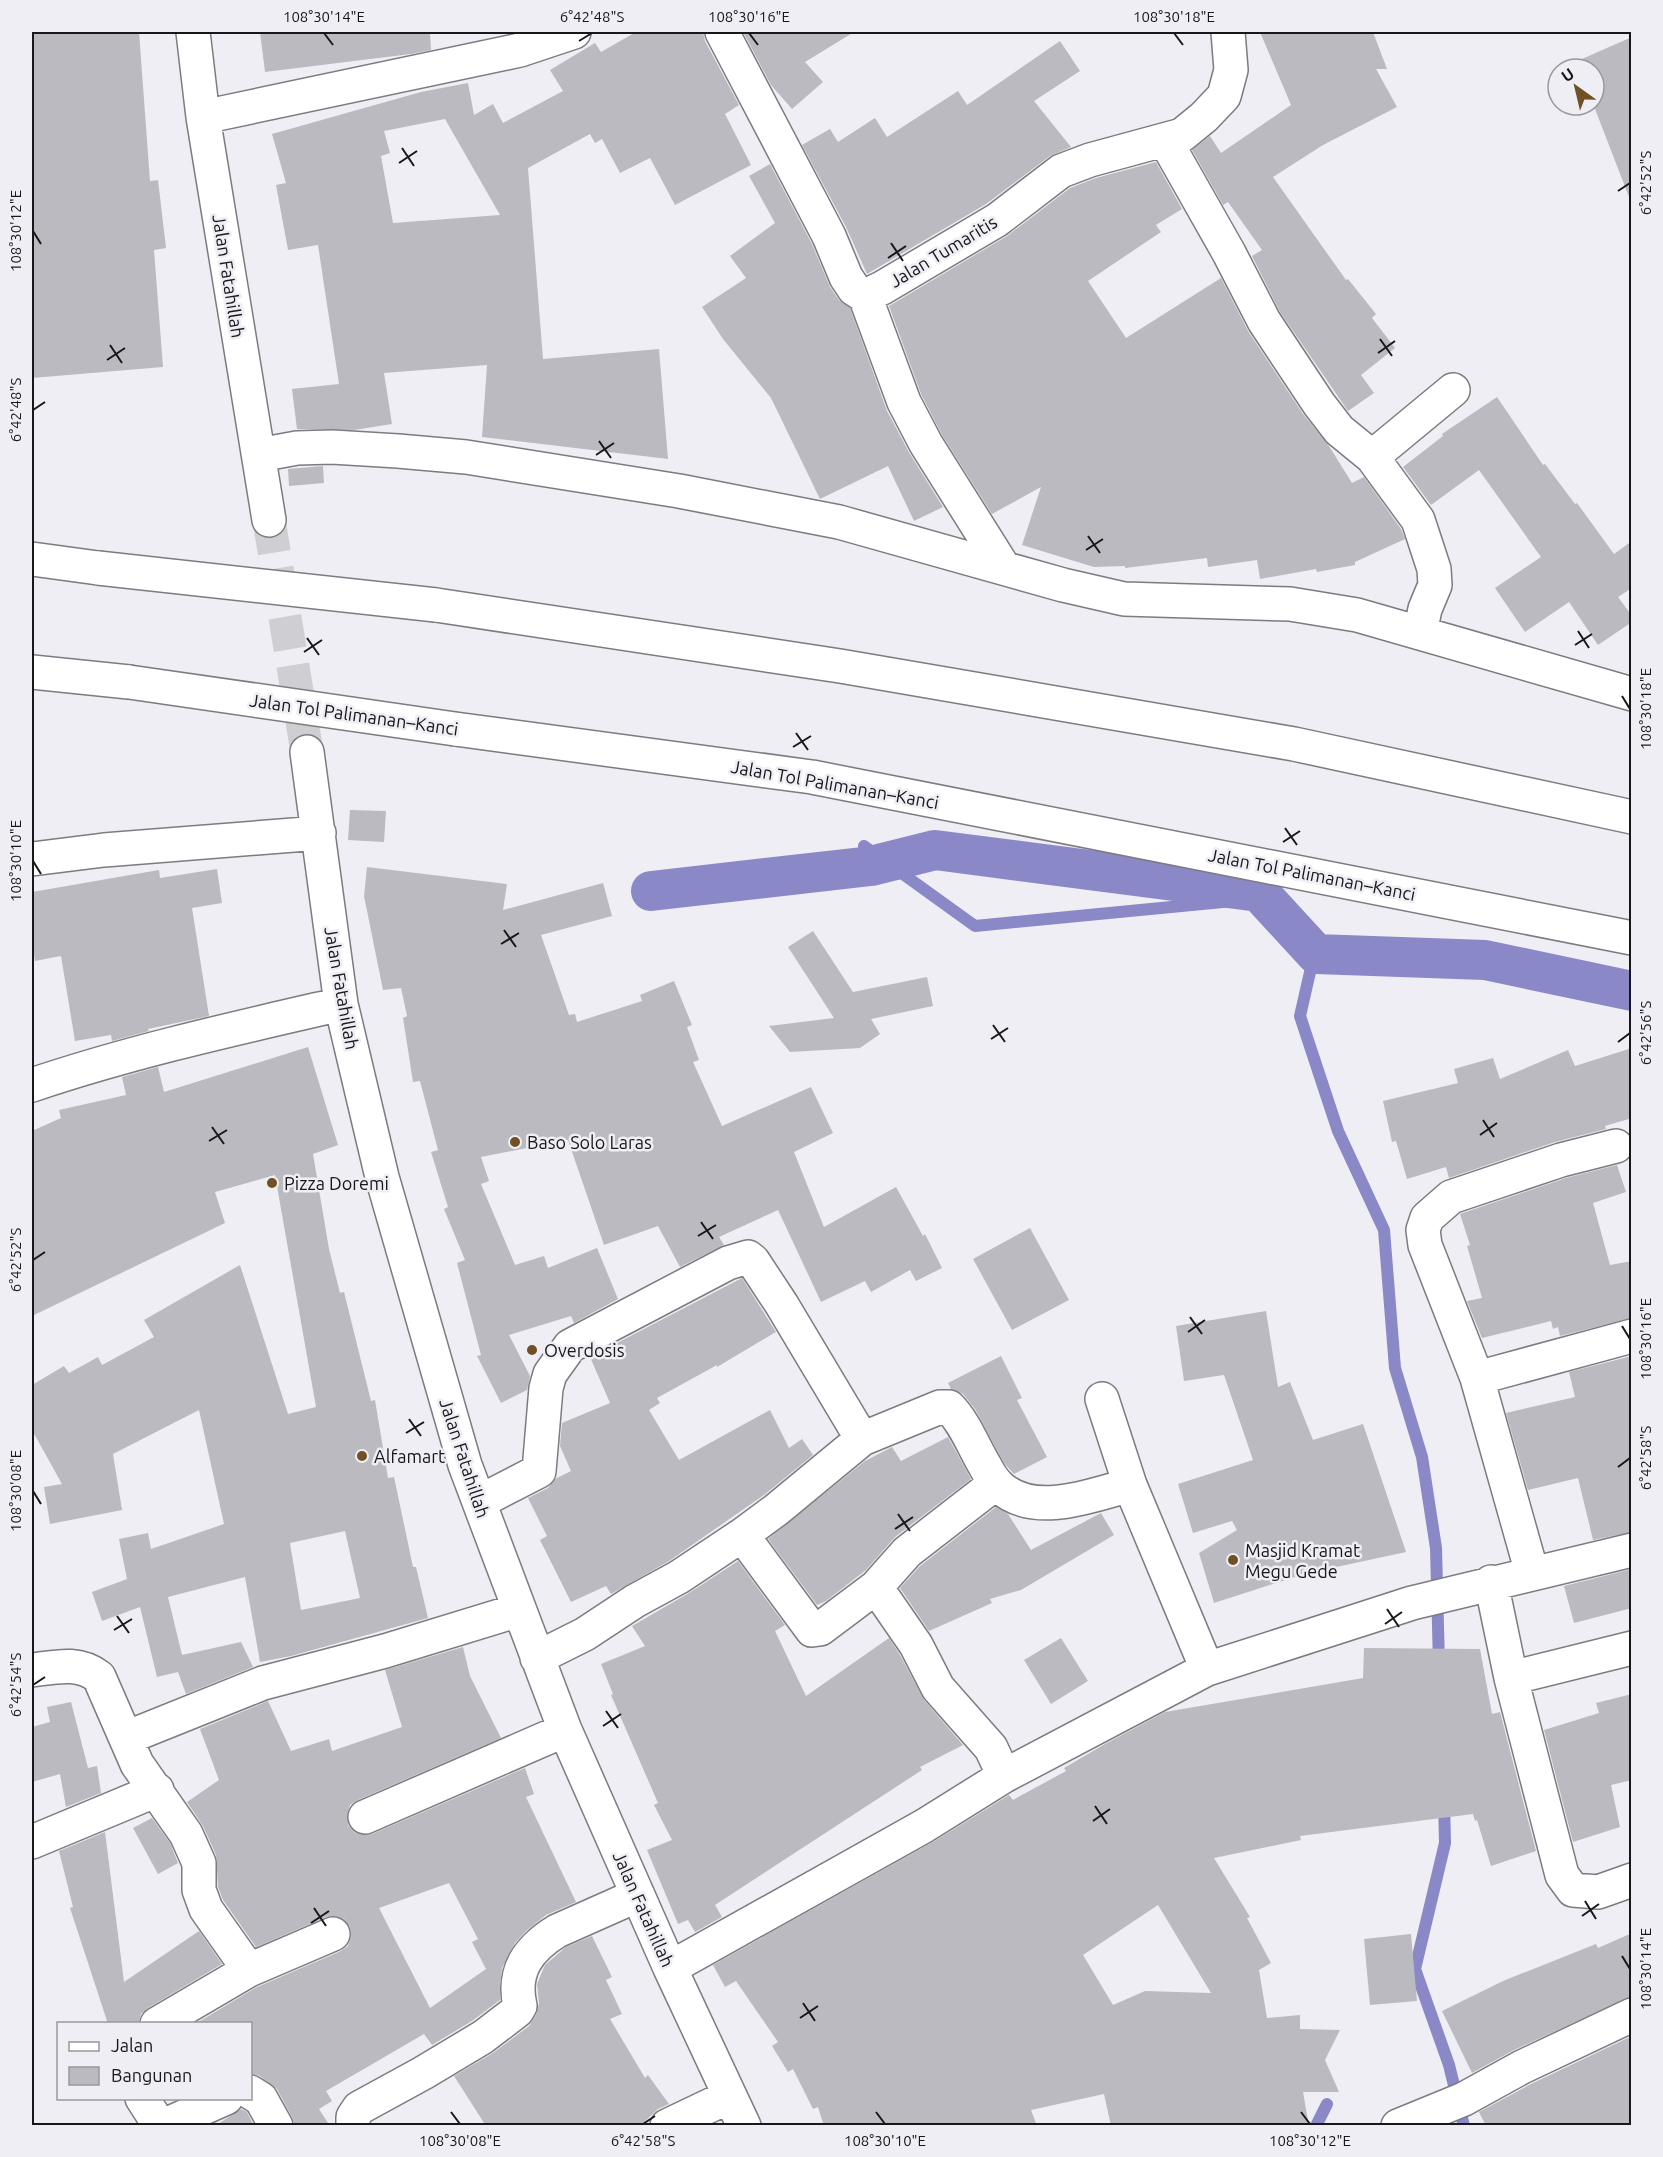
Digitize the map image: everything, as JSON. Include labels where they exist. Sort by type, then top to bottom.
[{"type":"main road","name":"Jalan Fatahillah","points":[[193,32],[203,117],[269,520]]},
{"type":"main road","points":[[203,117],[520,50],[574,32]]},
{"type":"main road","points":[[722,32],[741,64],[829,236],[846,277],[854,289],[865,296],[904,402],[926,444],[1004,568]]},
{"type":"main road","name":"Jalan Tumaritis","points":[[865,296],[997,220],[1041,184],[1061,171],[1090,160],[1182,135],[1224,96],[1231,70],[1228,32]]},
{"type":"main road","points":[[1165,140],[1229,253],[1264,321],[1319,404],[1340,430],[1372,457],[1418,520],[1430,553],[1435,585],[1425,609],[1420,633]]},
{"type":"main road","points":[[1372,457],[1453,390]]},
{"type":"main road","points":[[259,455],[297,448],[332,447],[466,457],[679,491],[839,522],[1064,585],[1124,599],[1290,604],[1356,615],[1632,694]]},
{"type":"main road","points":[[32,559],[436,606],[840,666],[1294,744],[1632,817]]},
{"type":"main road","name":"Jalan Tol Palimanan–Kanci","points":[[32,672],[129,682],[812,777],[1632,938]]},
{"type":"main road","name":"Jalan Fatahillah","points":[[307,752],[341,1004],[382,1177],[465,1465],[565,1730],[670,1968],[744,2126]]},
{"type":"main road","points":[[32,859],[104,850],[319,833]]},
{"type":"main road","points":[[32,1085],[83,1068],[197,1038],[341,1004]]},
{"type":"main road","points":[[1532,1574],[1500,1467],[1477,1378],[1425,1245],[1423,1230],[1427,1218],[1451,1197],[1561,1160],[1616,1146]]},
{"type":"main road","points":[[479,1503],[539,1471],[546,1388],[550,1374],[570,1346],[744,1257],[753,1261],[782,1305],[862,1438]]},
{"type":"main road","points":[[1477,1378],[1632,1336]]},
{"type":"main road","points":[[1102,1400],[1130,1485],[1207,1669]]},
{"type":"main road","points":[[537,1658],[585,1634],[635,1601],[680,1577],[776,1510],[862,1438],[940,1407],[949,1407],[996,1483],[1017,1498],[1048,1503],[1067,1501],[1130,1485]]},
{"type":"main road","points":[[741,1535],[812,1629],[820,1629],[876,1587],[907,1552],[996,1483]]},
{"type":"main road","points":[[670,1968],[924,1826],[1004,1776],[1207,1669],[1412,1603],[1491,1582],[1632,1550]]},
{"type":"main road","points":[[1491,1582],[1510,1678],[1562,1875],[1573,1890],[1598,1892],[1632,1880]]},
{"type":"main road","points":[[876,1587],[916,1645],[933,1681],[991,1748],[1004,1776]]},
{"type":"main road","points":[[126,1738],[263,1683],[385,1651],[519,1610]]},
{"type":"main road","points":[[1510,1678],[1632,1648]]},
{"type":"main road","points":[[32,1670],[67,1666],[89,1669],[99,1677],[137,1764],[186,1834],[199,1863],[199,1890],[206,1909],[249,1970]]},
{"type":"main road","points":[[365,1817],[565,1730]]},
{"type":"main road","points":[[32,1842],[157,1790]]},
{"type":"main road","points":[[353,2126],[353,2117],[359,2108],[483,2037],[516,2011],[520,2006],[517,1996],[518,1974],[524,1961],[546,1938],[638,1895]]},
{"type":"main road","points":[[160,2022],[249,1970],[333,1934]]},
{"type":"main road","points":[[1410,2121],[1464,2099],[1522,2067],[1632,2015]]},
{"type":"main road","points":[[252,2093],[261,2099],[276,2126]]},
{"type":"main road","points":[[667,2126],[730,2096]]},
{"type":"main road","points":[[143,2100],[161,2126],[221,2100]]},
{"type":"building","points":[[32,32],[139,32],[150,181],[158,180],[166,248],[154,250],[163,367],[32,378]]},
{"type":"building","points":[[260,32],[430,32],[431,50],[265,72]]},
{"type":"building","points":[[636,32],[703,32],[705,41],[739,105],[725,114],[751,165],[675,205],[650,158],[620,173],[602,139],[595,143],[590,134],[528,168],[543,359],[659,349],[668,459],[482,437],[487,365],[384,373],[392,424],[354,430],[297,429],[292,389],[339,384],[318,245],[288,250],[276,185],[286,183],[272,134],[421,92],[468,83],[474,115],[493,104],[503,123],[563,91],[550,70],[595,43],[601,52]],"holes":[[[445,119],[500,215],[393,223],[381,156],[390,153],[384,131]]]},
{"type":"building","points":[[743,32],[854,32],[805,62],[823,82],[792,109],[771,85]]},
{"type":"building","points":[[1260,32],[1373,32],[1387,69],[1376,69],[1397,107],[1323,145],[1273,177],[1346,280],[1348,279],[1376,314],[1372,318],[1395,348],[1361,375],[1374,393],[1348,411],[1280,312],[1252,256],[1262,250],[1228,202],[1223,205],[1192,150],[1210,136],[1221,153],[1291,105]]},
{"type":"building","points":[[1632,37],[1632,197],[1629,197],[1598,117],[1606,117],[1606,57],[1586,57]]},
{"type":"building","points":[[1060,41],[1080,71],[1034,101],[1071,147],[1050,156],[986,204],[867,274],[846,227],[802,145],[830,129],[838,142],[875,118],[887,137],[958,91],[967,105]]},
{"type":"building","points":[[1156,162],[1182,209],[1156,225],[1161,232],[1088,281],[1126,338],[1221,278],[1248,331],[1303,414],[1329,446],[1352,483],[1364,477],[1401,529],[1405,539],[1355,562],[1355,565],[1260,579],[1257,560],[1208,567],[1207,558],[1125,568],[1125,566],[1094,567],[1022,545],[1041,487],[992,514],[942,435],[921,394],[889,306],[1007,236],[1070,188],[1096,178]]},
{"type":"building","points":[[770,164],[812,244],[830,287],[839,300],[850,308],[887,411],[943,507],[914,521],[888,466],[820,499],[771,398],[723,339],[702,307],[746,278],[730,256],[775,223],[749,176]]},
{"type":"building","points":[[1497,397],[1543,465],[1545,464],[1575,504],[1577,503],[1614,554],[1632,541],[1632,588],[1618,597],[1632,616],[1632,622],[1598,645],[1569,602],[1525,632],[1495,588],[1541,557],[1479,470],[1431,505],[1403,467],[1443,436],[1442,434]]},
{"type":"building","points":[[323,466],[324,483],[289,486],[288,469]]},
{"type":"building","points":[[350,810],[386,811],[384,842],[348,840]]},
{"type":"building","points":[[367,867],[507,884],[503,910],[603,883],[612,916],[541,935],[569,1015],[575,1014],[577,1022],[642,1001],[640,995],[674,981],[692,1025],[687,1027],[699,1060],[693,1062],[722,1126],[811,1087],[833,1133],[794,1152],[824,1227],[896,1187],[923,1236],[925,1234],[942,1268],[916,1281],[910,1270],[871,1292],[865,1281],[821,1302],[778,1210],[719,1237],[724,1245],[680,1267],[658,1226],[604,1245],[568,1140],[481,1157],[489,1181],[481,1184],[515,1265],[544,1256],[548,1268],[597,1248],[618,1299],[574,1323],[571,1316],[509,1335],[530,1376],[527,1390],[501,1403],[477,1356],[481,1355],[457,1263],[465,1260],[444,1209],[448,1207],[431,1152],[438,1150],[420,1081],[413,1082],[403,1018],[407,1016],[401,988],[383,990],[364,896]]},
{"type":"building","points":[[217,869],[222,903],[192,908],[209,1016],[148,1029],[149,1031],[112,1041],[111,1035],[75,1041],[61,956],[35,961],[32,942],[32,892],[159,870],[160,878]]},
{"type":"building","points":[[813,931],[853,992],[927,977],[933,1006],[871,1019],[880,1034],[860,1048],[790,1052],[769,1026],[834,1018],[788,947]]},
{"type":"building","points":[[308,1047],[338,1145],[313,1154],[329,1249],[340,1293],[344,1292],[371,1401],[375,1400],[388,1478],[394,1477],[413,1567],[416,1567],[428,1618],[291,1656],[260,1662],[245,1577],[168,1597],[182,1655],[241,1642],[253,1667],[186,1694],[178,1672],[157,1677],[140,1607],[102,1621],[92,1592],[127,1579],[119,1539],[148,1533],[151,1549],[224,1524],[199,1410],[113,1454],[122,1510],[50,1524],[44,1487],[62,1484],[32,1430],[32,1385],[64,1366],[69,1373],[98,1357],[102,1365],[154,1337],[144,1320],[240,1265],[288,1414],[316,1407],[275,1175],[215,1192],[225,1223],[32,1316],[32,1131],[61,1118],[59,1110],[126,1095],[122,1077],[158,1067],[164,1092]],"holes":[[[345,1531],[360,1598],[301,1610],[290,1543]]]},
{"type":"building","points":[[1632,1048],[1632,1118],[1605,1126],[1606,1129],[1555,1142],[1449,1178],[1446,1167],[1407,1179],[1396,1141],[1392,1142],[1383,1101],[1458,1083],[1454,1069],[1493,1058],[1500,1079],[1568,1050],[1575,1066]]},
{"type":"building","points":[[1617,1165],[1626,1192],[1593,1203],[1610,1265],[1632,1261],[1632,1318],[1560,1336],[1558,1327],[1553,1329],[1551,1321],[1482,1338],[1467,1301],[1482,1298],[1467,1246],[1470,1245],[1460,1214],[1566,1178]]},
{"type":"building","points":[[1030,1228],[1069,1300],[1012,1330],[973,1259]]},
{"type":"building","points":[[742,1278],[776,1332],[717,1367],[717,1365],[657,1398],[660,1403],[649,1410],[679,1460],[770,1410],[789,1448],[802,1439],[813,1455],[764,1495],[669,1561],[611,1594],[606,1586],[571,1602],[540,1540],[547,1536],[528,1498],[548,1488],[555,1479],[571,1471],[560,1446],[562,1423],[610,1403],[590,1357]]},
{"type":"building","points":[[1266,1311],[1278,1387],[1290,1382],[1313,1440],[1363,1424],[1406,1552],[1304,1574],[1214,1603],[1199,1553],[1237,1530],[1232,1521],[1193,1533],[1178,1484],[1253,1460],[1224,1375],[1184,1381],[1176,1326]]},
{"type":"building","points":[[1001,1356],[1022,1398],[1017,1400],[1047,1457],[1014,1474],[1004,1463],[975,1409],[963,1394],[951,1389],[948,1383]]},
{"type":"building","points":[[1632,1356],[1632,1532],[1593,1540],[1578,1478],[1528,1490],[1506,1413],[1575,1397],[1569,1372]]},
{"type":"building","points":[[948,1437],[971,1479],[895,1537],[866,1570],[826,1601],[817,1605],[768,1539],[865,1461],[892,1447],[901,1461]]},
{"type":"building","points":[[996,1507],[1008,1514],[1031,1550],[1101,1513],[1114,1535],[1021,1590],[990,1599],[992,1603],[929,1631],[900,1588],[920,1566]]},
{"type":"building","points":[[738,1561],[785,1625],[775,1631],[806,1696],[889,1638],[924,1700],[963,1745],[920,1767],[922,1770],[715,1905],[722,1917],[695,1932],[688,1920],[678,1924],[647,1850],[672,1840],[654,1805],[658,1803],[611,1695],[613,1694],[601,1664],[645,1646],[632,1626]]},
{"type":"building","points":[[1632,1569],[1632,1608],[1574,1623],[1564,1586]]},
{"type":"building","points":[[1061,1638],[1088,1681],[1051,1704],[1024,1660]]},
{"type":"building","points":[[463,1647],[470,1676],[501,1738],[350,1805],[347,1814],[348,1825],[354,1832],[362,1835],[372,1834],[525,1768],[534,1794],[526,1797],[576,1902],[546,1915],[515,1943],[502,1968],[500,2000],[472,2021],[432,2045],[424,2034],[326,2091],[332,2101],[319,2109],[330,2126],[295,2126],[277,2089],[260,2076],[252,2074],[252,2022],[198,2022],[257,1987],[341,1951],[348,1946],[351,1937],[350,1927],[344,1919],[336,1916],[326,1917],[256,1947],[223,1900],[218,1887],[216,1855],[203,1826],[187,1802],[219,1780],[200,1729],[268,1701],[291,1751],[329,1739],[332,1751],[402,1727],[385,1670]],"holes":[[[449,1883],[478,1939],[472,1942],[486,1969],[430,2008],[379,1908]]]},
{"type":"building","points":[[1364,1648],[1480,1649],[1492,1714],[1500,1712],[1536,1851],[1491,1866],[1477,1820],[1475,1821],[1473,1814],[1300,1836],[1301,1840],[1214,1858],[1250,1917],[1247,1918],[1271,1963],[1259,1970],[1267,2018],[1300,2015],[1300,2029],[1340,2030],[1325,2060],[1339,2092],[1303,2092],[1309,2126],[1111,2126],[1104,2094],[1031,2110],[1037,2126],[824,2126],[818,2107],[813,2109],[793,2069],[788,2072],[772,2046],[778,2042],[736,1981],[725,1987],[713,1965],[933,1842],[1009,1795],[1013,1800],[1066,1771],[1064,1768],[1105,1744],[1165,1712],[1363,1678]],"holes":[[[1158,1905],[1211,1993],[1145,1991],[1113,2005],[1083,1955]]]},
{"type":"building","points":[[1632,1694],[1632,1780],[1611,1785],[1620,1827],[1573,1842],[1544,1730],[1599,1713],[1596,1703]]},
{"type":"building","points":[[71,1702],[88,1768],[97,1766],[101,1793],[66,1807],[60,1774],[32,1782],[32,1727],[50,1722],[47,1707]]},
{"type":"building","points":[[152,1818],[170,1843],[178,1863],[158,1874],[133,1828]]},
{"type":"building","points":[[105,1832],[124,1982],[199,1931],[222,1964],[148,2008],[141,2014],[139,2022],[107,2022],[70,1908],[73,1907],[59,1851]]},
{"type":"building","points":[[1632,1933],[1632,1996],[1514,2050],[1472,2073],[1442,2011],[1503,1981],[1596,1944],[1598,1948]]},
{"type":"building","points":[[1411,1934],[1417,2001],[1370,2005],[1364,1939]]},
{"type":"building","points":[[592,1936],[612,1977],[606,1980],[622,2014],[610,2019],[645,2078],[648,2075],[669,2104],[658,2109],[640,2126],[486,2126],[454,2076],[493,2053],[529,2026],[536,2015],[539,2003],[537,1984],[545,1965],[566,1947]]},
{"type":"building","points":[[1632,2036],[1632,2126],[1486,2126],[1479,2112],[1531,2084]]},
{"type":"building","points":[[241,2109],[247,2112],[254,2126],[215,2126]]},
{"type":"waterway","points":[[864,846],[975,926],[1254,899],[1313,959],[1300,1016],[1338,1131],[1384,1230],[1395,1368],[1422,1457],[1436,1548],[1439,1665]]},
{"type":"waterway","points":[[651,891],[871,866],[935,850],[1259,892],[1316,954],[1485,960],[1632,991]]},
{"type":"waterway","points":[[1444,1802],[1445,1843],[1415,1969],[1449,2065],[1464,2126]]},
{"type":"waterway","points":[[1316,2126],[1327,2104]]},
{"type":"tunnel","points":[[269,520],[307,752]]},
{"type":"place","name":"Baso Solo Laras","points":[[515,1142]]},
{"type":"place","name":"Pizza Doremi","points":[[272,1183]]},
{"type":"place","name":"Overdosis","points":[[532,1350]]},
{"type":"place","name":"Alfamart","points":[[362,1456]]},
{"type":"place","name":"Masjid Kramat Megu Gede","points":[[1233,1560]]}]
